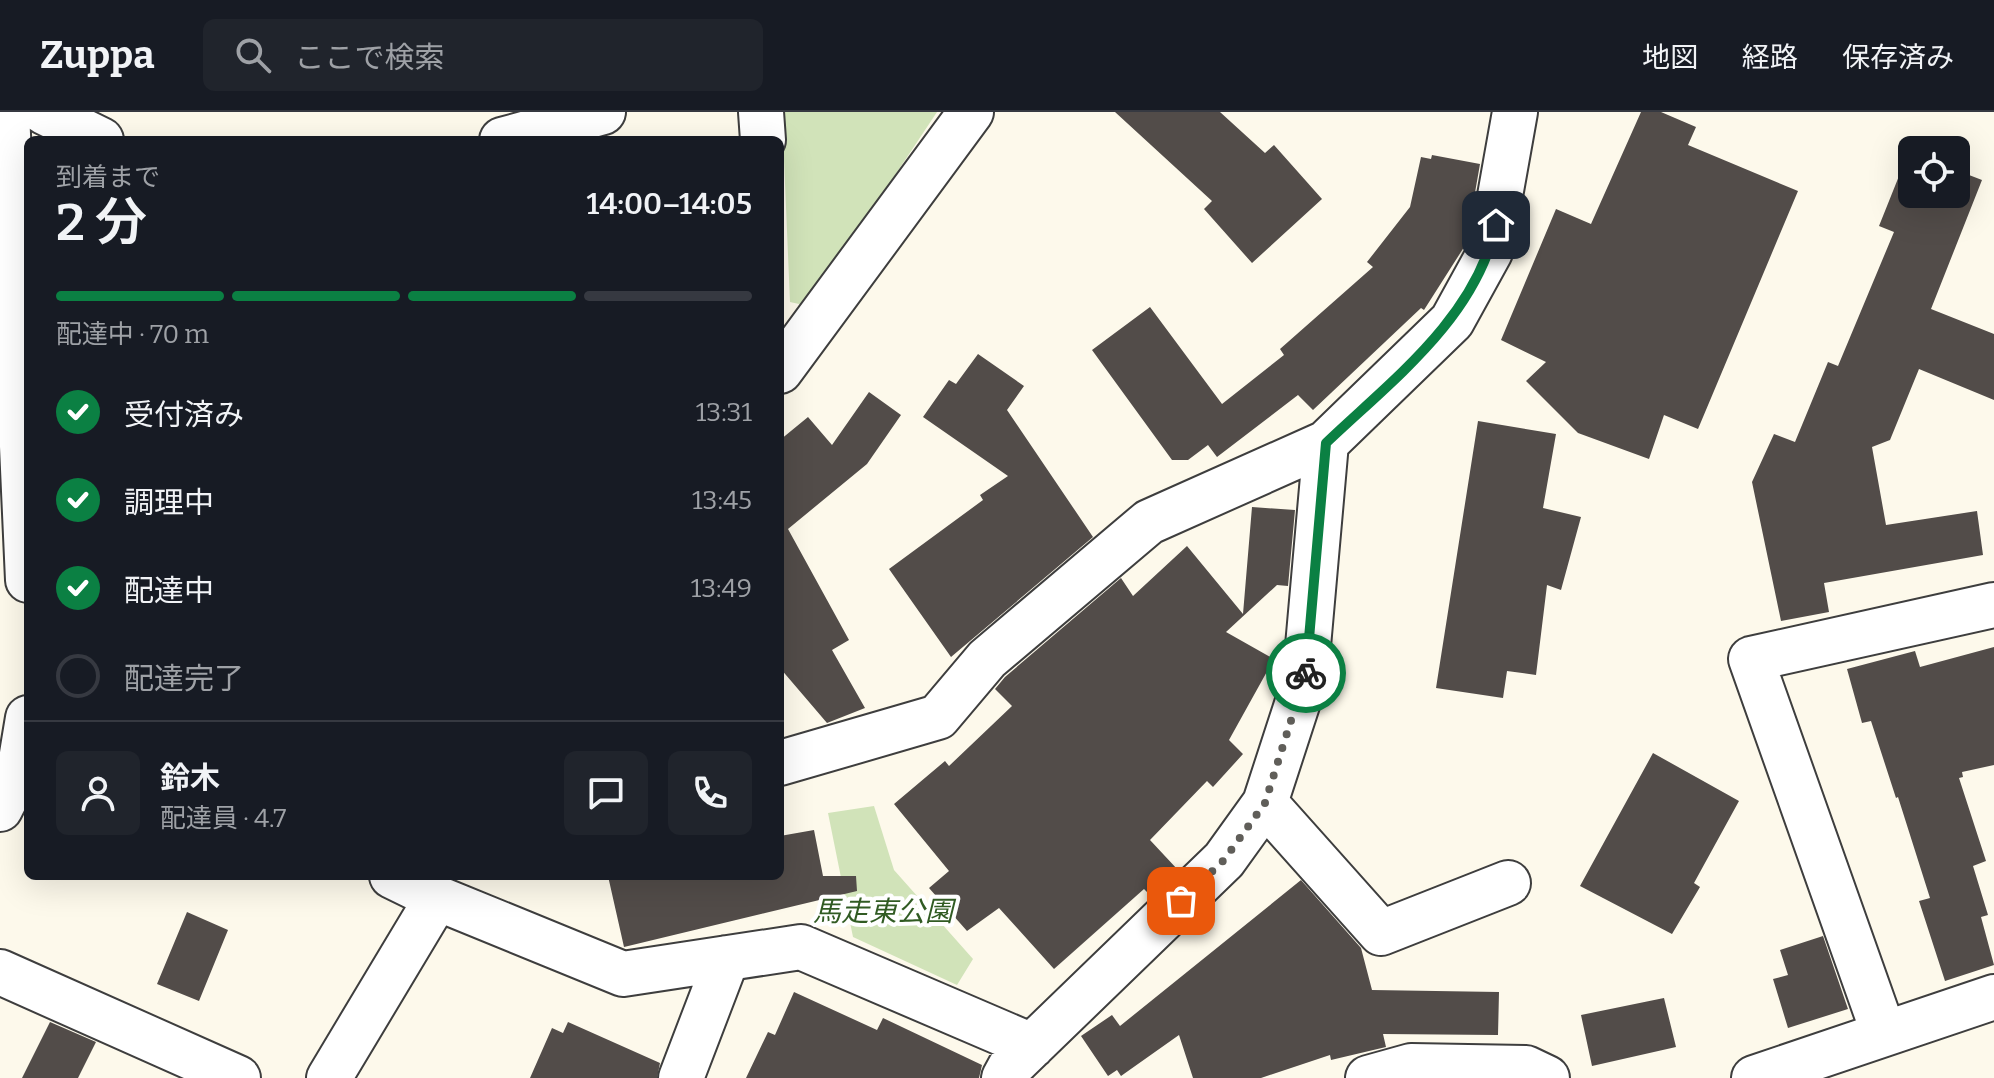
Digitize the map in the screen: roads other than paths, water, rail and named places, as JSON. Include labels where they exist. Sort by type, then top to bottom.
[{"type":"street","points":[[7,112],[24,491]]},
{"type":"street","points":[[44,112],[93,136]]},
{"type":"street","points":[[519,136],[603,112]]},
{"type":"street","points":[[761,112],[763,136]]},
{"type":"street","points":[[784,366],[971,112]]},
{"type":"street","points":[[784,762],[938,717],[987,659],[1149,522],[1326,443],[1452,321],[1490,252],[1515,112]]},
{"type":"street","points":[[400,880],[623,974],[801,947],[1019,1067],[1224,860],[1265,803],[1305,680],[1326,443]]},
{"type":"street","points":[[1884,1034],[1751,659],[1994,605]]},
{"type":"street","points":[[0,809],[19,772],[24,742]]},
{"type":"street","points":[[1265,803],[1381,933],[1508,883]]},
{"type":"street","points":[[329,1078],[437,898]]},
{"type":"street","points":[[681,1078],[727,958]]},
{"type":"street","points":[[0,972],[238,1078]]},
{"type":"street","points":[[1754,1078],[1994,997]]},
{"type":"street","points":[[1368,1078],[1411,1066],[1526,1068],[1547,1078]]},
{"type":"park label","name":"馬走東公園","points":[[883,911]]}]
